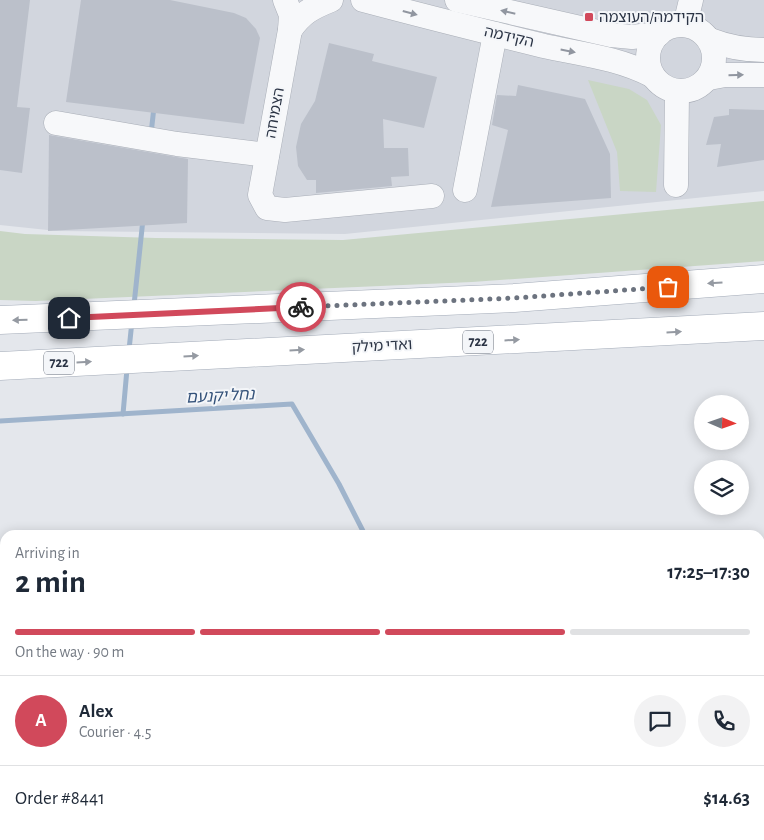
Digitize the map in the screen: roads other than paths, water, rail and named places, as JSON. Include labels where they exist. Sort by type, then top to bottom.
[{"type":"main road","points":[[0,320],[514,298],[764,279]]},
{"type":"main road","name":"ואדי מילק","points":[[0,366],[764,326]]},
{"type":"street","name":"הצמיחה","points":[[285,0],[291,14],[290,30],[260,196],[267,208],[284,210],[432,196]]},
{"type":"street","points":[[290,30],[299,17],[313,7],[331,0]]},
{"type":"street","name":"הקידמה","points":[[363,0],[495,34],[606,58],[635,66],[653,76]]},
{"type":"street","name":"הקידמה","points":[[457,0],[611,34],[632,37],[659,34]]},
{"type":"street","points":[[685,25],[691,0]]},
{"type":"street","points":[[685,25],[692,26],[702,32],[710,40],[714,51],[715,63],[709,78],[700,86],[689,91],[677,92],[666,88],[653,76],[649,66],[648,54],[652,43],[659,34],[668,28],[685,25]]},
{"type":"street","points":[[465,190],[495,34]]},
{"type":"street","points":[[710,40],[735,48],[764,50]]},
{"type":"street","points":[[709,78],[724,75],[764,75]]},
{"type":"street","points":[[676,185],[677,92]]},
{"type":"street","points":[[56,123],[177,144],[267,155]]},
{"type":"waterway","points":[[151,134],[154,107]]},
{"type":"waterway","points":[[134,305],[143,219]]},
{"type":"waterway","points":[[129,350],[132,321]]},
{"type":"waterway","points":[[123,414],[127,369]]},
{"type":"waterway","name":"נחל יקנעם","points":[[0,421],[292,404],[339,484],[362,530]]},
{"type":"place","name":"הקידמה/העוצמה","points":[[589,17]]}]
